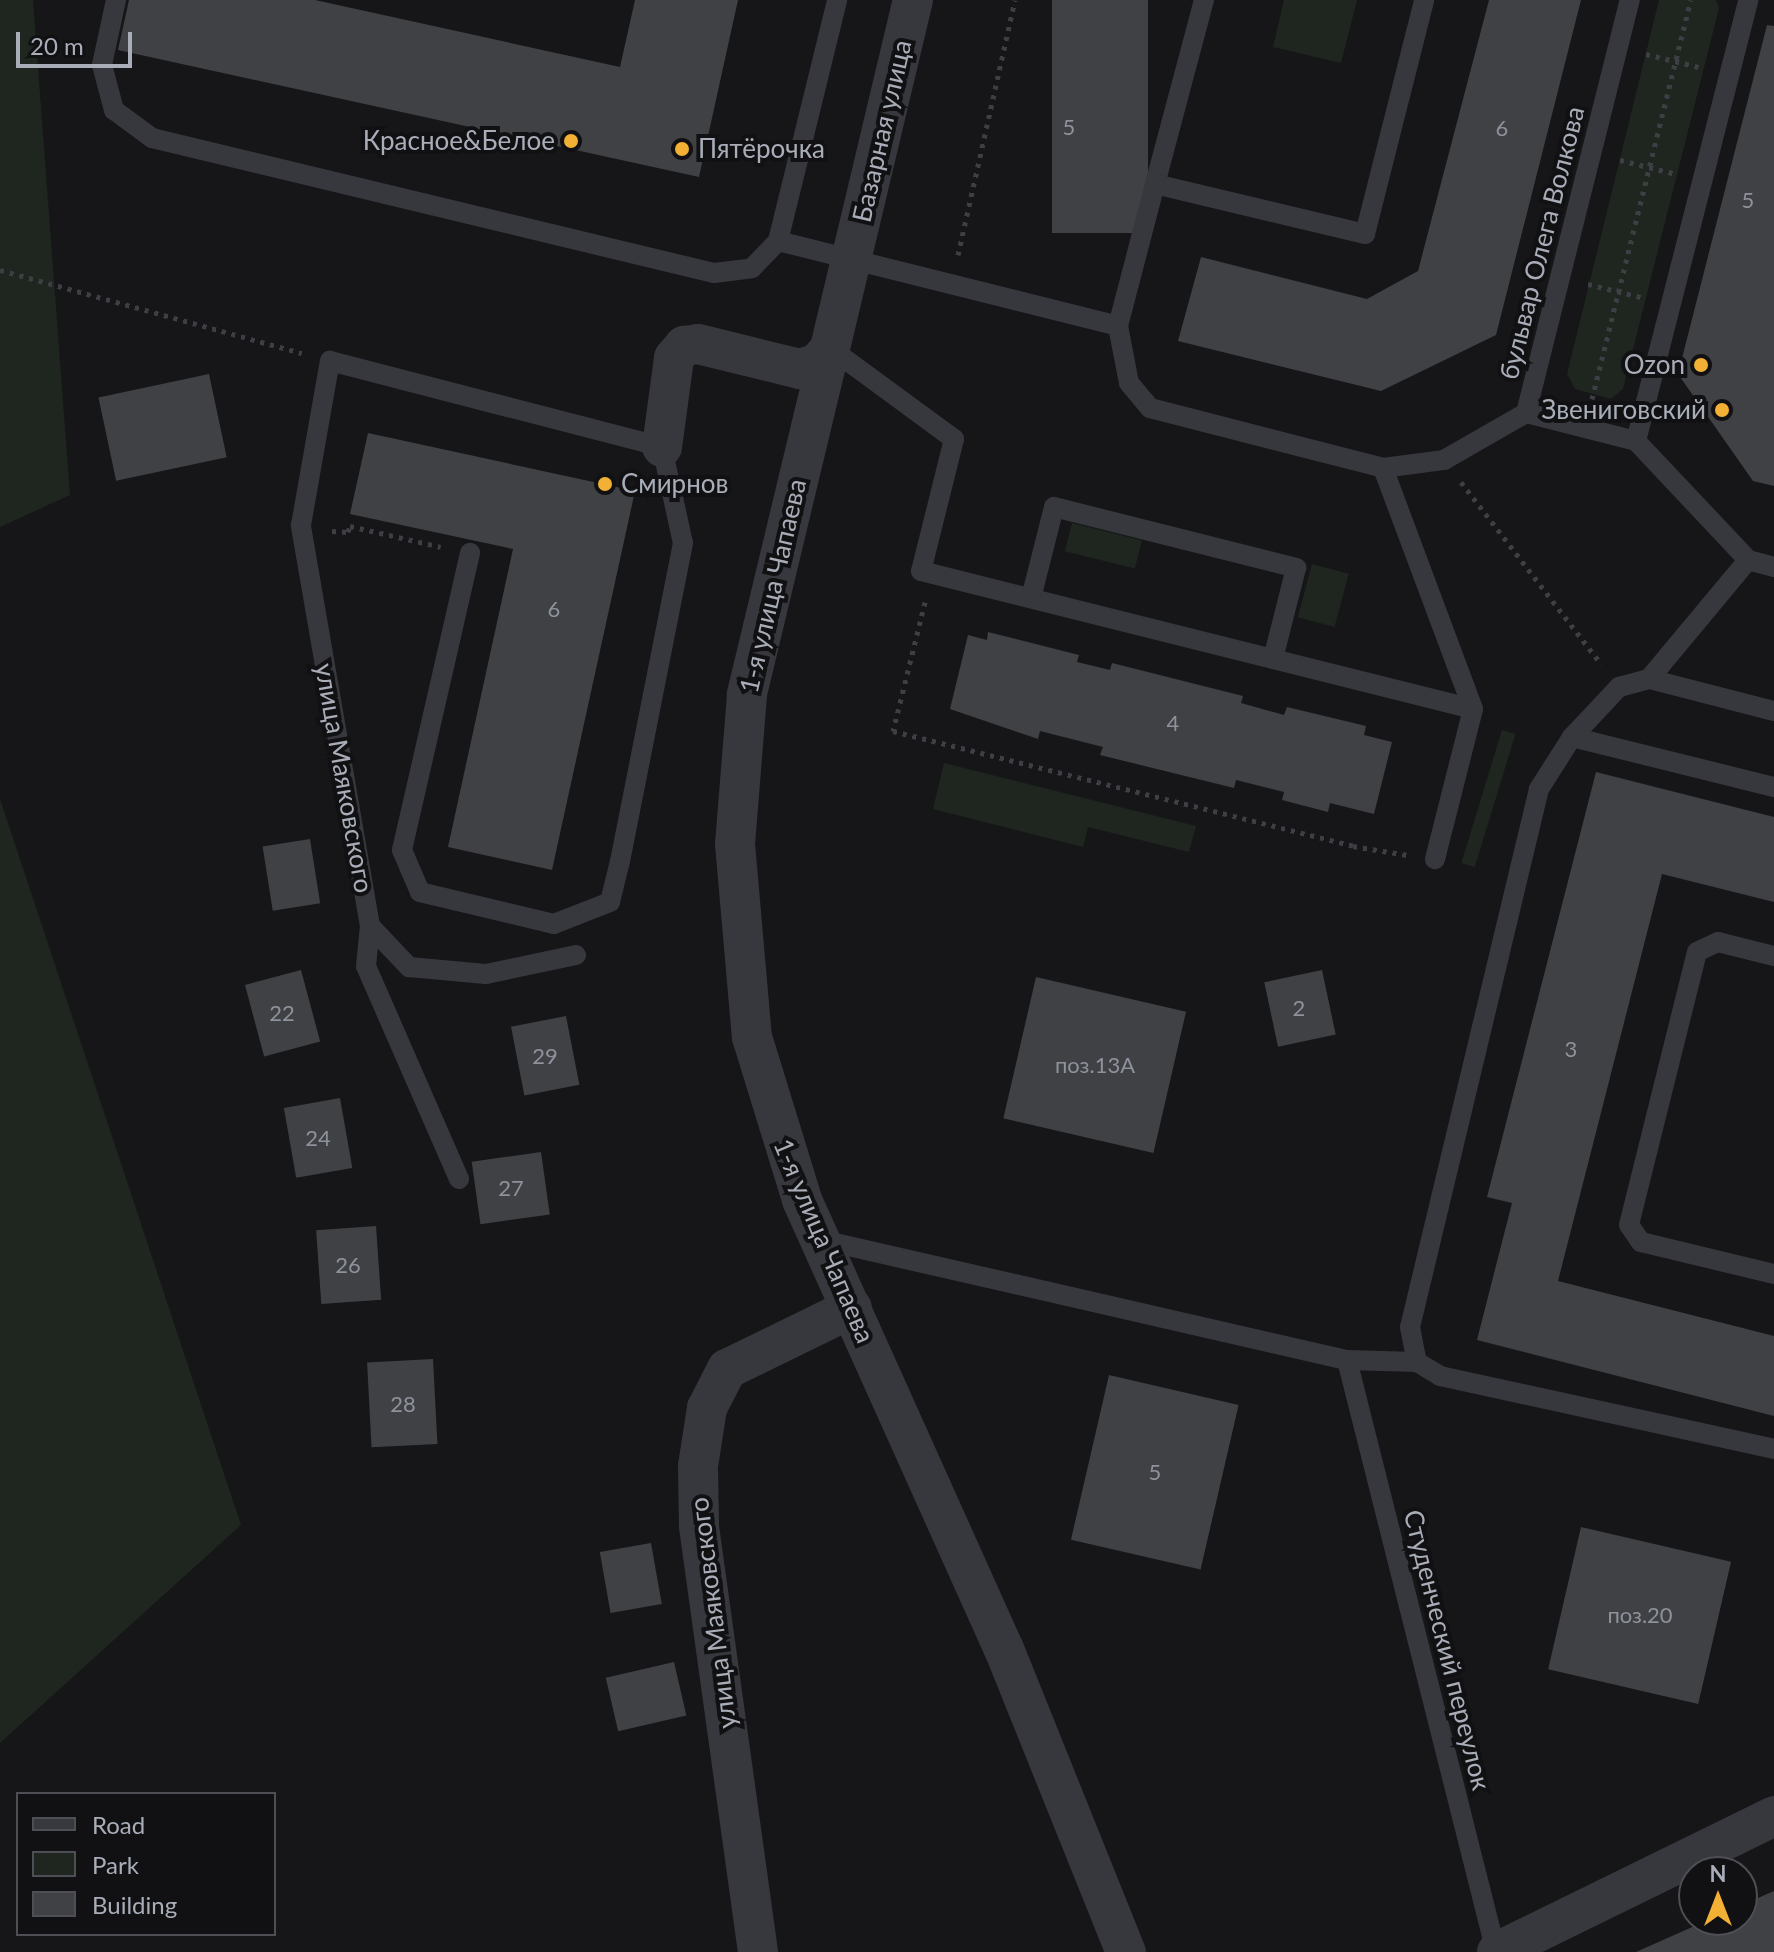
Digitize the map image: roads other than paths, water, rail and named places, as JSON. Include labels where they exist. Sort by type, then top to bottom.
[{"type":"street","name":"Базарная улица","points":[[830,348],[913,0]]},
{"type":"street","points":[[662,447],[674,358],[684,346],[698,344],[800,369],[818,363],[830,348]]},
{"type":"street","name":"1-я улица Чапаева","points":[[830,348],[747,695],[735,844],[737,915],[755,1050],[795,1181],[1004,1649],[1126,1952]]},
{"type":"street","name":"улица Маяковского","points":[[758,1952],[699,1525],[698,1466],[707,1408],[727,1369],[852,1308]]},
{"type":"street","points":[[1496,1952],[1774,1816]]},
{"type":"lane","points":[[116,0],[102,65],[114,110],[152,138],[714,273],[752,268],[778,241],[837,0]]},
{"type":"lane","points":[[1204,0],[1118,326],[1129,383],[1150,408],[1383,468],[1444,460],[1526,413]]},
{"type":"lane","points":[[1155,184],[1365,234],[1424,0]]},
{"type":"lane","name":"бульвар Олега Волкова","points":[[1630,0],[1526,413],[1636,441]]},
{"type":"lane","points":[[1748,0],[1636,441],[1748,560],[1774,567]]},
{"type":"lane","points":[[778,241],[951,287],[1118,326]]},
{"type":"lane","points":[[830,348],[954,439],[921,571],[1473,709]]},
{"type":"lane","name":"улица Маяковского","points":[[459,1179],[366,966],[370,926],[301,525],[330,361],[662,447]]},
{"type":"lane","points":[[470,553],[402,850],[420,892],[554,924],[610,902],[620,861],[683,543],[662,447]]},
{"type":"lane","points":[[1383,468],[1473,709],[1435,859]]},
{"type":"lane","points":[[1031,598],[1054,507],[1296,568],[1273,659]]},
{"type":"lane","points":[[1649,679],[1748,560]]},
{"type":"lane","points":[[1417,1362],[1410,1327],[1539,789],[1572,737],[1619,687],[1649,679],[1774,711]]},
{"type":"lane","points":[[1572,737],[1774,787]]},
{"type":"lane","points":[[370,926],[409,967],[486,974],[576,955]]},
{"type":"lane","points":[[1774,956],[1718,942],[1697,952],[1629,1225],[1641,1242],[1774,1274]]},
{"type":"lane","points":[[822,1240],[1347,1360],[1417,1362],[1440,1376],[1774,1449]]},
{"type":"lane","name":"Студенческий переулок","points":[[1347,1360],[1496,1952]]},
{"type":"place","name":"Красное&Белое","points":[[571,141]]},
{"type":"place","name":"Пятёрочка","points":[[682,149]]},
{"type":"place","name":"Ozon","points":[[1701,365]]},
{"type":"place","name":"Звениговский","points":[[1722,410]]},
{"type":"place","name":"Смирнов","points":[[605,484]]}]
